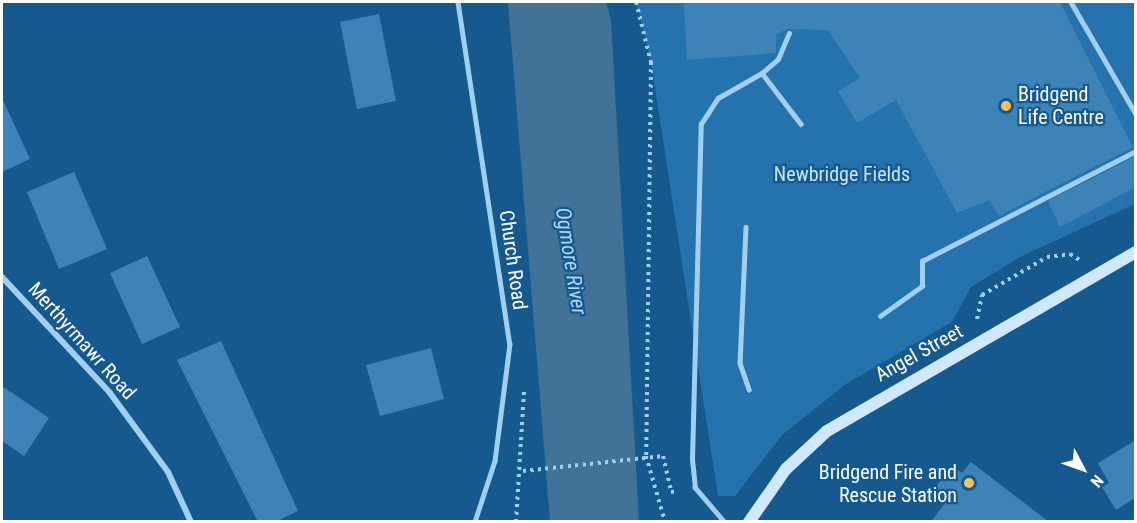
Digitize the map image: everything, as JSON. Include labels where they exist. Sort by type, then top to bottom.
[{"type":"street","name":"Angel Street","points":[[749,522],[786,469],[827,431],[1136,252]]},
{"type":"street","name":"Merthyrmawr Road","points":[[2,277],[110,393],[168,472],[191,522]]},
{"type":"lane","name":"Church Road","points":[[458,2],[510,344],[495,461],[475,522]]},
{"type":"lane","points":[[1071,2],[1136,114]]},
{"type":"lane","points":[[724,522],[695,488],[701,124],[718,98],[762,73],[778,58],[789,33]]},
{"type":"lane","points":[[762,73],[801,124]]},
{"type":"lane","points":[[880,316],[922,286],[922,261],[1136,151]]},
{"type":"lane","points":[[746,227],[740,363],[749,389]]},
{"type":"path","points":[[636,2],[651,62],[646,456],[665,522]]},
{"type":"path","points":[[516,522],[523,471],[646,456],[663,456],[671,492],[695,488]]},
{"type":"green space","name":"Newbridge Fields","points":[[636,2],[1135,2],[1135,204],[1020,257],[971,287],[952,322],[846,384],[782,435],[735,496],[718,496],[651,62]]},
{"type":"water","name":"Ogmore River","points":[[508,2],[606,2],[611,20],[639,521],[550,521]]},
{"type":"building","name":"Bridgend Life Centre","points":[[684,2],[1060,2],[1133,147],[999,216],[989,200],[957,213],[896,100],[857,123],[838,91],[860,78],[828,30],[787,29],[776,35],[776,53],[687,60]]},
{"type":"building","points":[[379,14],[396,101],[357,109],[340,22]]},
{"type":"building","points":[[2,98],[30,159],[2,172]]},
{"type":"building","points":[[1136,156],[1136,187],[1060,227],[1048,201]]},
{"type":"building","points":[[74,172],[107,249],[59,269],[27,192]]},
{"type":"building","points":[[147,256],[180,327],[142,344],[110,273]]},
{"type":"building","points":[[221,341],[298,511],[275,522],[258,522],[177,360]]},
{"type":"building","points":[[431,348],[444,399],[380,416],[366,365]]},
{"type":"building","points":[[2,386],[49,418],[24,456],[2,441]]},
{"type":"building","points":[[1136,440],[1136,497],[1116,510],[1102,487],[1109,483],[1098,463]]},
{"type":"building","name":"Bridgend Fire and Rescue Station","points":[[971,462],[1049,522],[931,522],[945,503],[931,493],[952,466],[962,473]]},
{"type":"place","name":"Bridgend Life Centre","points":[[1006,106]]},
{"type":"place","name":"Bridgend Fire and Rescue Station","points":[[969,483]]}]
